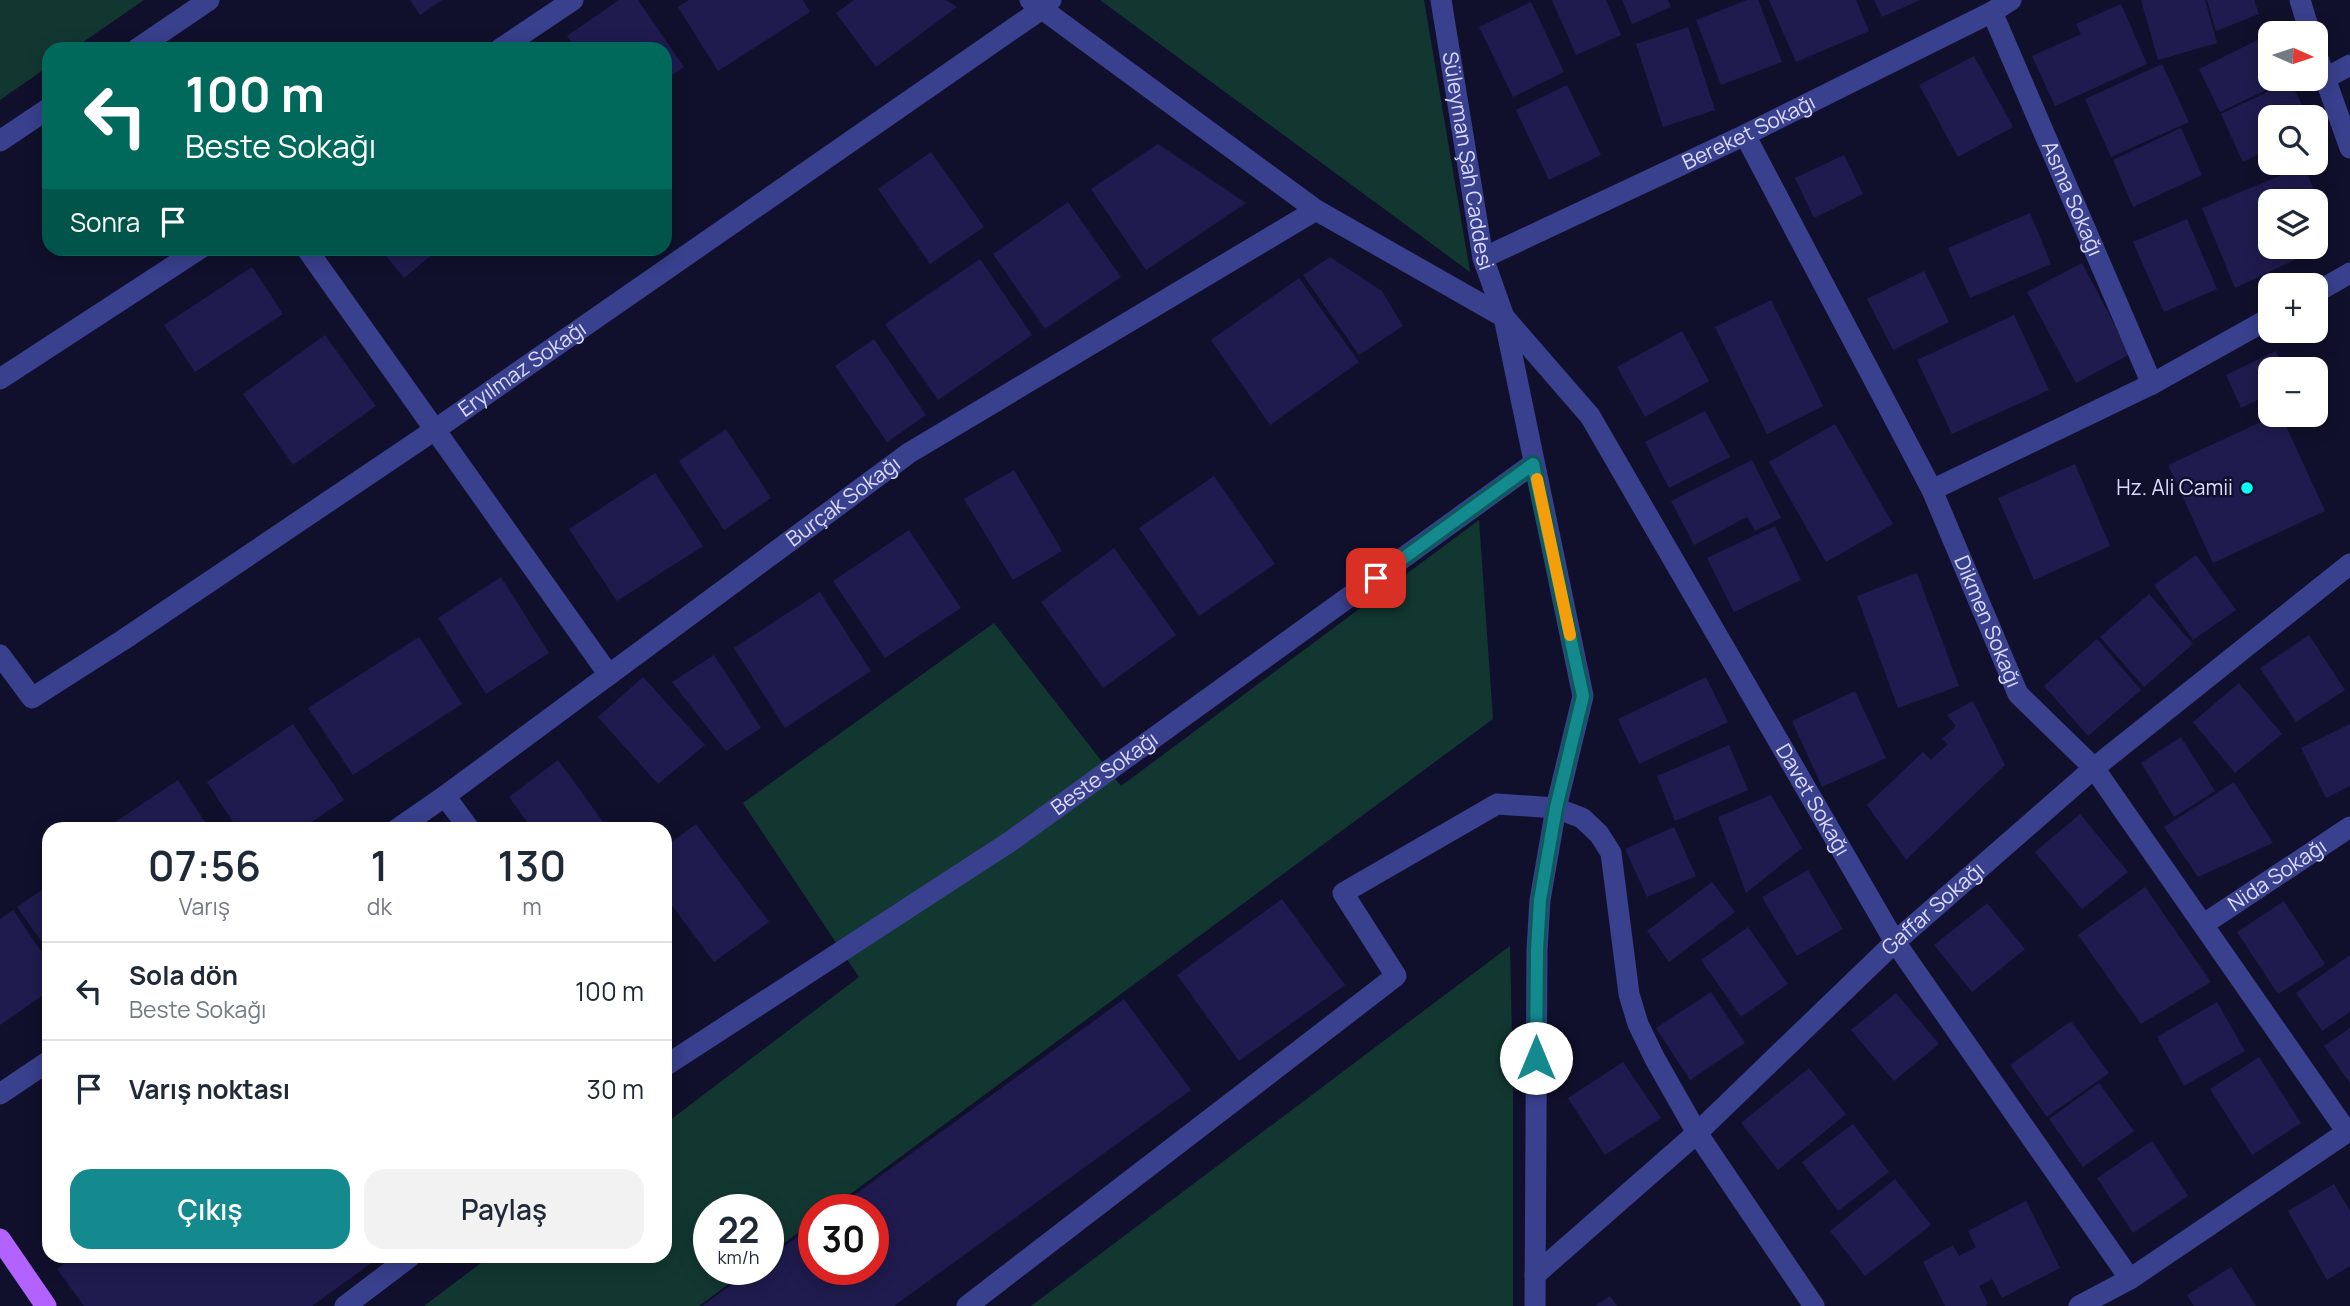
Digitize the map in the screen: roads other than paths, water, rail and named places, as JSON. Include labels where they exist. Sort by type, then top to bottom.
[{"type":"main road","points":[[0,1239],[46,1306]]},
{"type":"street","points":[[147,42],[209,0]]},
{"type":"street","points":[[510,42],[573,0]]},
{"type":"street","name":"Bereket Sokağı","points":[[1483,258],[1745,135],[1992,12],[2011,0]]},
{"type":"street","points":[[2300,0],[2306,21]]},
{"type":"street","name":"Süleyman Şah Caddesi","points":[[1446,2],[1483,258],[1504,317]]},
{"type":"street","points":[[1041,3],[1316,210],[1504,317],[1583,696],[1556,808],[1540,900],[1537,950],[1535,1306]]},
{"type":"street","name":"Eryılmaz Sokağı","points":[[0,655],[32,698],[123,640],[436,429],[1041,3]]},
{"type":"street","name":"Asma Sokağı","points":[[1992,12],[2152,384]]},
{"type":"street","points":[[2328,77],[2350,65]]},
{"type":"street","points":[[2328,90],[2350,148]]},
{"type":"street","points":[[0,141],[42,113]]},
{"type":"street","name":"Dikmen Sokağı","points":[[1745,135],[1932,490],[2018,694],[2094,768],[2348,1131]]},
{"type":"street","name":"Burçak Sokağı","points":[[408,822],[909,453],[1316,210]]},
{"type":"street","points":[[0,379],[189,256]]},
{"type":"street","points":[[312,256],[609,675]]},
{"type":"street","points":[[2328,286],[2350,273]]},
{"type":"street","name":"Davet Sokağı","points":[[1504,317],[1590,416],[1895,942],[2130,1279]]},
{"type":"street","points":[[1932,490],[2152,384],[2258,325]]},
{"type":"street","name":"Beste Sokağı","points":[[672,1061],[1011,841],[1533,464]]},
{"type":"street","name":"Gaffar Sokağı","points":[[1535,1275],[1697,1133],[1895,942],[2094,768],[2350,564]]},
{"type":"street","points":[[445,796],[465,822]]},
{"type":"street","points":[[967,1306],[1396,976],[1343,893],[1497,804],[1556,808],[1582,818],[1599,834],[1611,853],[1629,994],[1638,1024],[1697,1133],[1814,1306]]},
{"type":"street","name":"Nida Sokağı","points":[[2204,924],[2350,827]]},
{"type":"street","points":[[0,1094],[42,1066]]},
{"type":"street","points":[[2079,1306],[2130,1279],[2348,1131]]},
{"type":"street","points":[[345,1306],[402,1263]]},
{"type":"place","name":"Hz. Ali Camii","points":[[2247,488]]}]
